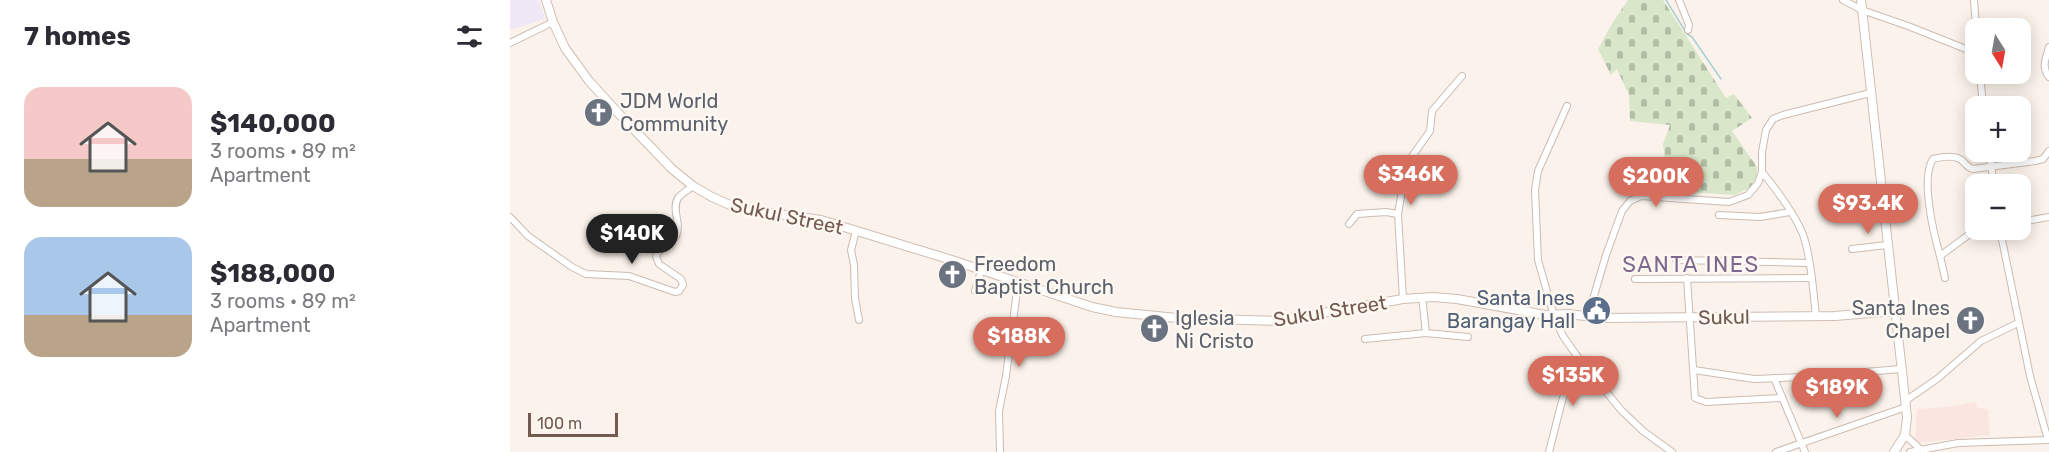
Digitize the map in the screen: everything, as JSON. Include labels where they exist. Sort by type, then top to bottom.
[{"type":"street","name":"Sukul Street","points":[[546,0],[553,22],[566,48],[590,81],[672,169],[693,186],[712,197],[740,208],[811,218],[1092,307],[1108,310],[1177,318],[1253,321],[1294,319],[1422,297],[1457,299],[1554,315]]},
{"type":"street","points":[[1679,0],[1689,25],[1688,30]]},
{"type":"street","points":[[1843,0],[1862,10],[1965,49]]},
{"type":"street","points":[[1861,0],[1907,424],[1905,435],[1894,452]]},
{"type":"street","points":[[1974,0],[1975,18]]},
{"type":"street","points":[[510,43],[553,22]]},
{"type":"street","points":[[2049,47],[2044,67],[2049,77]]},
{"type":"street","points":[[1403,299],[1398,214],[1405,174],[1413,155],[1431,131],[1432,111],[1462,76]]},
{"type":"street","points":[[1588,316],[1622,211],[1630,201],[1641,196],[1736,201],[1751,192],[1762,172],[1766,130],[1773,119],[1870,93]]},
{"type":"street","points":[[1567,106],[1538,171],[1535,190],[1538,260],[1554,315],[1559,330],[1577,356],[1633,422],[1672,452]]},
{"type":"street","points":[[1945,278],[1928,200],[1929,169],[1933,159],[1959,158],[1969,168],[2035,161],[2043,159],[2049,152]]},
{"type":"street","points":[[1990,162],[1992,174]]},
{"type":"street","points":[[1762,172],[1803,234],[1812,278],[1816,316]]},
{"type":"street","points":[[510,217],[528,236],[572,267],[586,274],[629,276],[675,292],[679,291],[683,285],[681,279],[659,264],[656,256],[657,252],[674,239],[678,229],[676,208],[678,198],[693,186]]},
{"type":"street","points":[[1826,204],[1884,202]]},
{"type":"street","points":[[1349,224],[1357,214],[1386,212],[1398,214]]},
{"type":"street","points":[[1719,215],[1760,217],[1790,212]]},
{"type":"street","points":[[2031,220],[2049,217]]},
{"type":"street","points":[[856,231],[851,250],[859,320]]},
{"type":"street","points":[[1940,256],[1965,237]]},
{"type":"street","points":[[1910,452],[1944,449],[1958,443],[2048,440],[2030,376],[2002,240]]},
{"type":"street","points":[[1852,249],[1887,245]]},
{"type":"street","points":[[1676,260],[1809,262]]},
{"type":"street","points":[[975,291],[981,271]]},
{"type":"street","points":[[1687,278],[1695,399],[1700,401],[1782,398]]},
{"type":"street","points":[[1635,279],[1812,278]]},
{"type":"street","points":[[1000,452],[999,411],[1018,283]]},
{"type":"street","points":[[1422,297],[1426,333]]},
{"type":"street","name":"Sukul","points":[[1554,315],[1689,318],[1860,315],[1895,311]]},
{"type":"street","points":[[1776,452],[1905,404],[1981,342],[2018,322]]},
{"type":"street","points":[[1365,339],[1426,333],[1468,337]]},
{"type":"street","points":[[1549,452],[1562,400],[1577,356]]},
{"type":"street","points":[[1694,370],[1735,377],[1774,378],[1901,369]]},
{"type":"street","points":[[1774,378],[1806,452]]},
{"type":"street","points":[[1905,435],[1922,450]]},
{"type":"shaded area","points":[[510,0],[539,0],[545,19],[510,30]]},
{"type":"shaded area","points":[[1976,402],[1977,408],[1988,409],[1990,435],[1919,443],[1915,438],[1917,409]]},
{"type":"green space","points":[[1628,0],[1663,0],[1726,98],[1734,94],[1752,118],[1732,131],[1757,167],[1757,176],[1750,188],[1734,195],[1658,190],[1664,182],[1666,169],[1663,144],[1670,125],[1630,121],[1629,95],[1617,69],[1611,75],[1598,49]]},
{"type":"waterway","points":[[1666,0],[1687,34],[1692,37],[1721,79]]},
{"type":"place","name":"JDM World Community","points":[[599,113]]},
{"type":"place","name":"Freedom Baptist Church","points":[[953,275]]},
{"type":"place","name":"Santa Ines Barangay Hall","points":[[1596,310]]},
{"type":"place","name":"Santa Ines Chapel","points":[[1971,320]]},
{"type":"place","name":"Iglesia Ni Cristo","points":[[1154,329]]},
{"type":"district","name":"SANTA INES","points":[[1691,264]]}]
